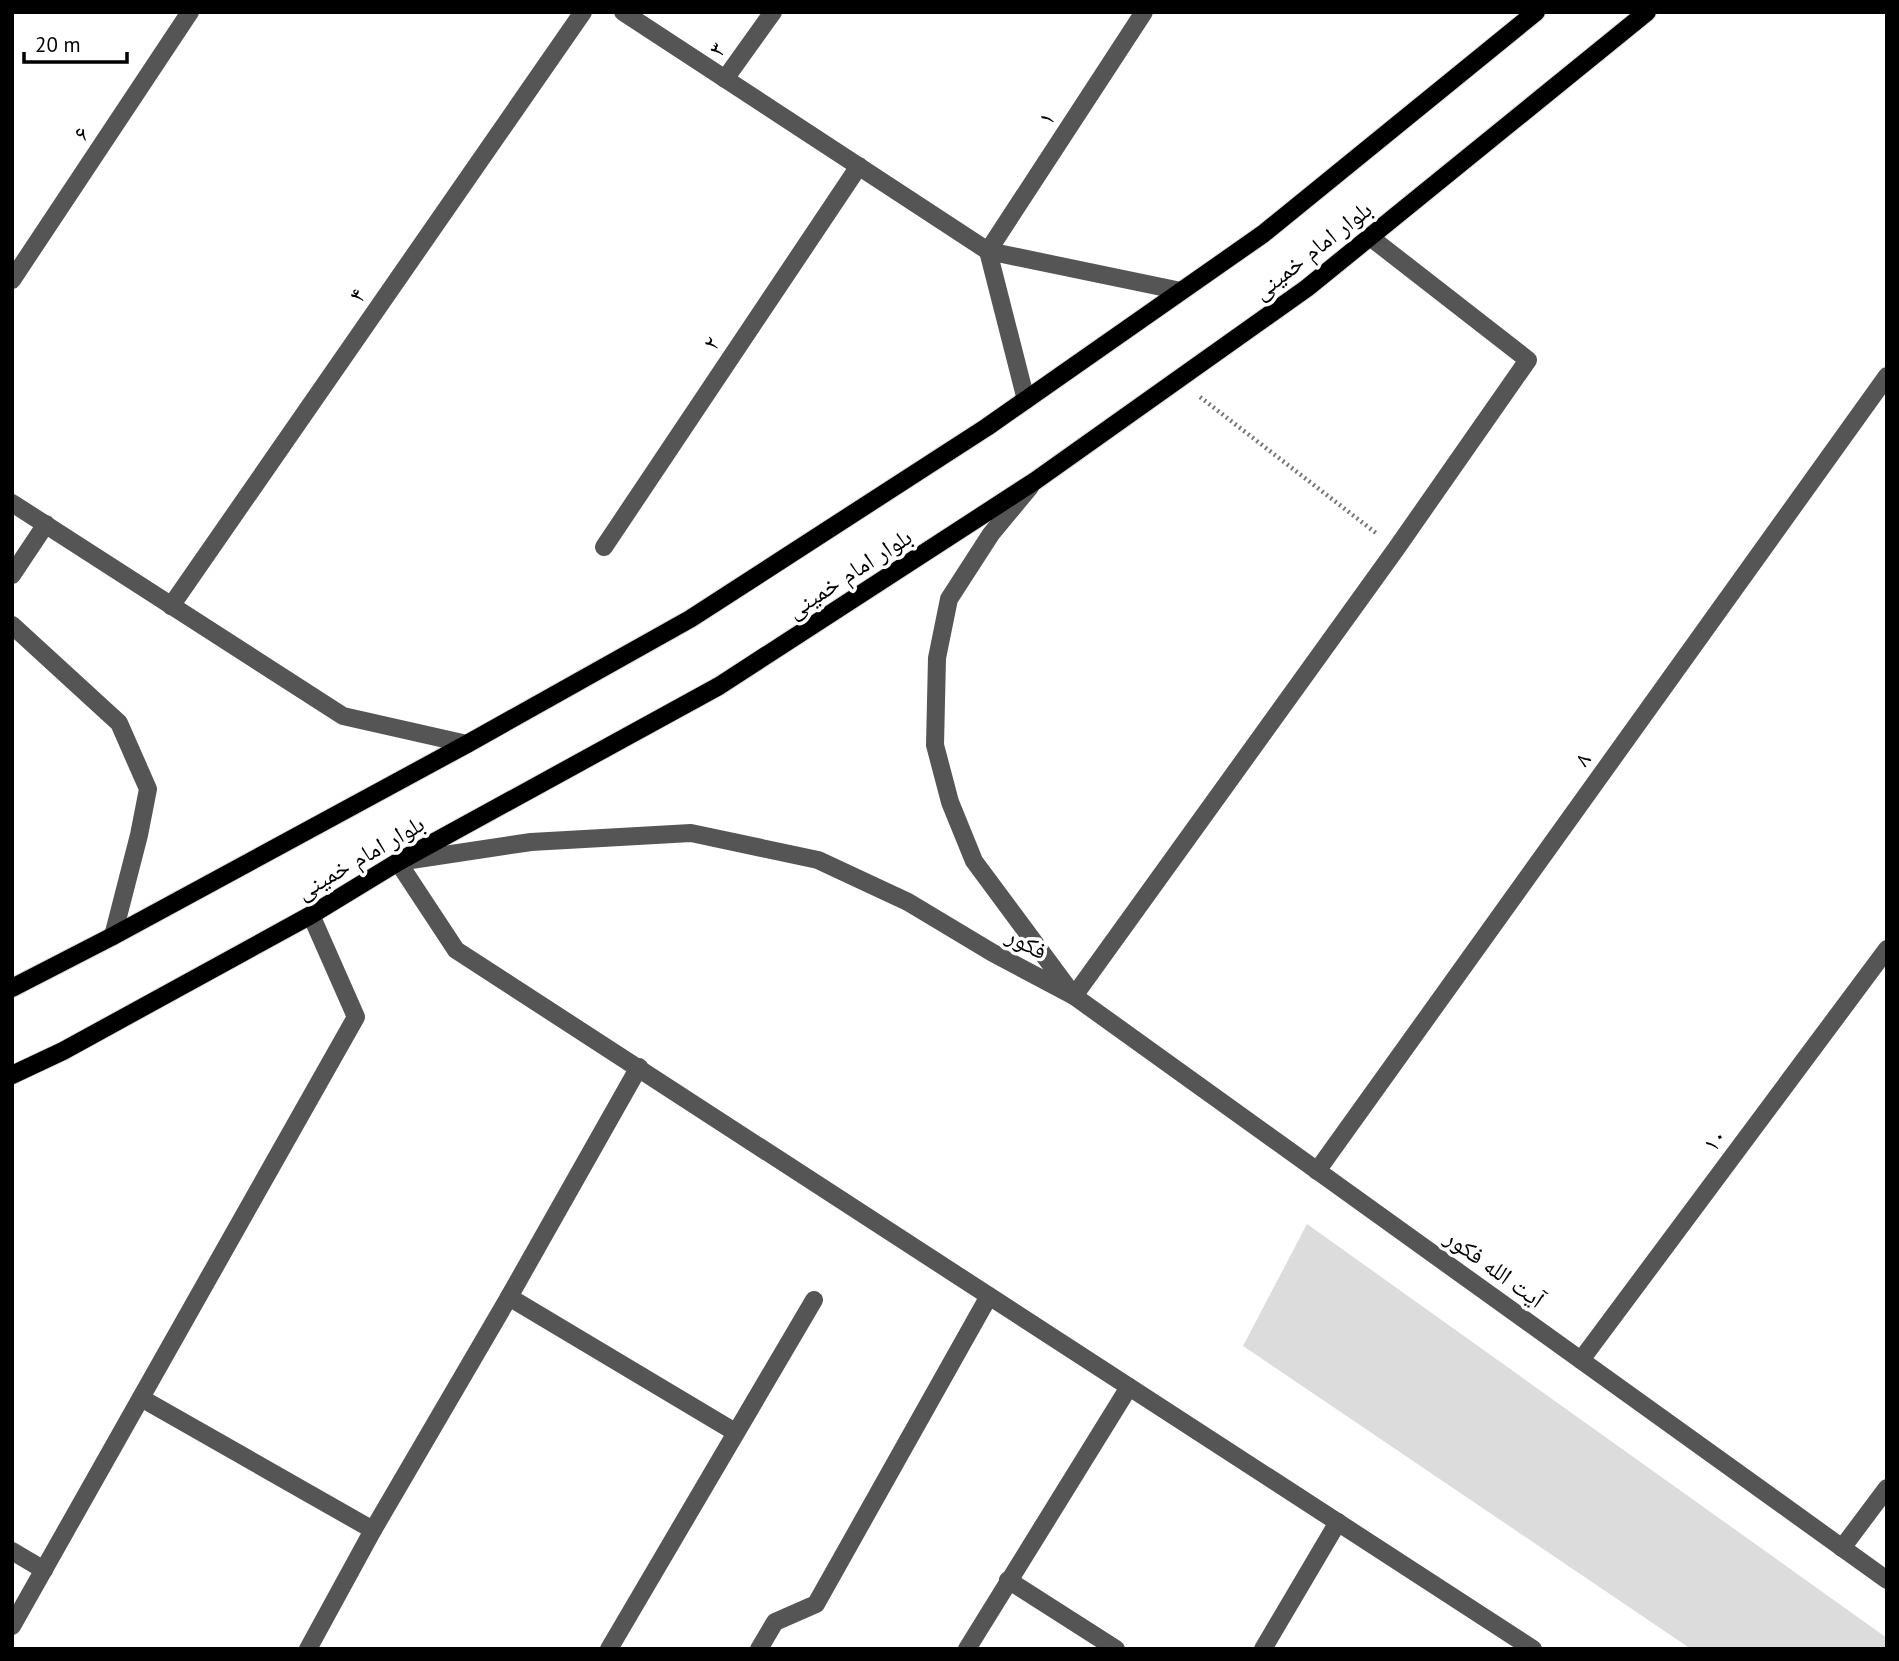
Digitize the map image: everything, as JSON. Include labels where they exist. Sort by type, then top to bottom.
[{"type":"main road","name":"بلوار امام خمینی","points":[[12,988],[467,744],[690,619],[1026,400],[1263,234],[1536,12]]},
{"type":"main road","name":"بلوار امام خمینی","points":[[12,1075],[63,1051],[311,915],[398,862],[719,686],[1035,481],[1307,288],[1647,12]]},
{"type":"street","name":"۶","points":[[12,280],[190,12]]},
{"type":"street","name":"۴","points":[[171,606],[583,12]]},
{"type":"street","points":[[623,12],[988,251],[1181,291]]},
{"type":"street","name":"۳","points":[[725,79],[773,12]]},
{"type":"street","name":"۱","points":[[988,251],[1144,12]]},
{"type":"street","name":"۲","points":[[604,547],[859,166]]},
{"type":"street","points":[[1074,996],[1396,549],[1528,360],[1370,237]]},
{"type":"street","points":[[988,251],[1026,400]]},
{"type":"street","name":"۸","points":[[1317,1171],[1887,376]]},
{"type":"street","name":"فکور","points":[[1035,481],[991,534],[949,599],[937,658],[935,746],[950,802],[974,861],[1074,996]]},
{"type":"street","points":[[12,503],[343,716],[467,744]]},
{"type":"street","points":[[12,575],[46,524]]},
{"type":"street","points":[[12,625],[119,723],[148,789],[113,936]]},
{"type":"street","name":"فکور","points":[[398,862],[531,842],[691,832],[818,860],[908,902],[992,953],[1074,996]]},
{"type":"street","points":[[398,862],[456,950],[1533,1649]]},
{"type":"street","points":[[12,1626],[356,1017],[311,915]]},
{"type":"street","name":"۱۰","points":[[1581,1360],[1887,949]]},
{"type":"street","name":"آیت الله فکور","points":[[1074,996],[1887,1580]]},
{"type":"street","points":[[308,1649],[373,1530],[639,1068]]},
{"type":"street","points":[[759,1649],[775,1622],[816,1604],[989,1296]]},
{"type":"street","points":[[509,1297],[735,1432]]},
{"type":"street","points":[[609,1649],[814,1300]]},
{"type":"street","points":[[967,1649],[1129,1387]]},
{"type":"street","points":[[141,1398],[373,1530]]},
{"type":"street","points":[[1842,1548],[1887,1488]]},
{"type":"street","points":[[1263,1649],[1338,1522]]},
{"type":"street","points":[[12,1551],[44,1570]]},
{"type":"street","points":[[1008,1580],[1116,1649]]},
{"type":"path","points":[[1178,379],[1396,549]]},
{"type":"shaded area","points":[[1307,1224],[1887,1638],[1887,1649],[1691,1649],[1243,1346]]}]
